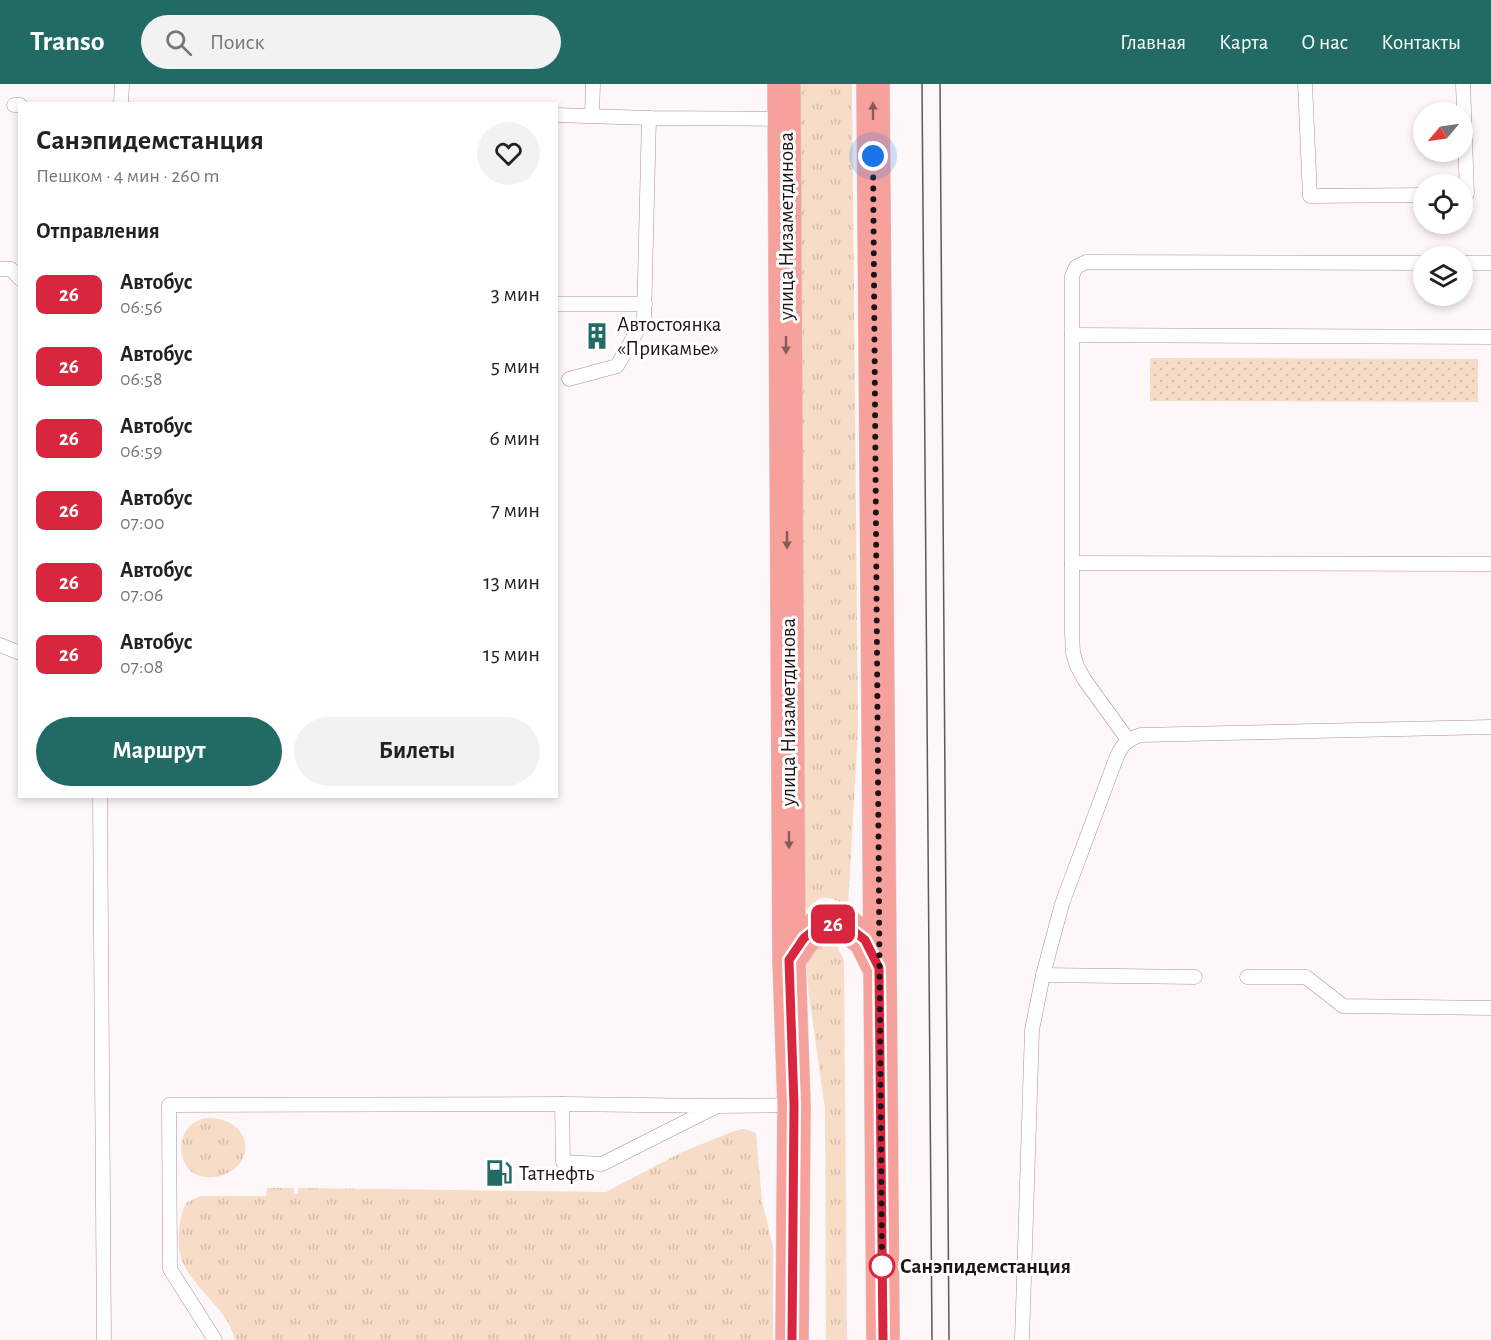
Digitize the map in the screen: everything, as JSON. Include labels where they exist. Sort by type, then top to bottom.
[{"type":"main road","name":"улица Низаметдинова","points":[[784,84],[789,960],[794,1105],[792,1340]]},
{"type":"main road","points":[[873,84],[883,1340]]},
{"type":"main road","points":[[789,960],[804,938],[823,923],[847,926],[865,940],[879,968]]},
{"type":"lane","points":[[122,84],[122,102]]},
{"type":"lane","points":[[592,116],[593,84]]},
{"type":"lane","points":[[1305,84],[1310,196],[1413,195]]},
{"type":"lane","points":[[1463,84],[1466,174]]},
{"type":"lane","points":[[558,115],[785,119]]},
{"type":"lane","points":[[569,379],[617,366],[644,319],[649,118]]},
{"type":"lane","points":[[1128,740],[1084,679],[1073,653],[1072,276],[1076,267],[1086,262],[1413,262]]},
{"type":"lane","points":[[1473,263],[1491,263]]},
{"type":"lane","points":[[0,269],[11,268],[18,277]]},
{"type":"lane","points":[[558,304],[645,304]]},
{"type":"lane","points":[[1072,335],[1491,337]]},
{"type":"lane","points":[[1072,563],[1491,564]]},
{"type":"lane","points":[[0,645],[18,652]]},
{"type":"lane","points":[[1022,1340],[1032,1030],[1055,925],[1120,749],[1128,740],[1141,735],[1491,727]]},
{"type":"lane","points":[[100,798],[104,1340]]},
{"type":"lane","points":[[1043,975],[1195,977]]},
{"type":"lane","points":[[1247,977],[1306,977],[1343,1006],[1491,1008]]},
{"type":"lane","points":[[562,1104],[563,1162],[602,1164],[717,1106]]},
{"type":"lane","points":[[215,1340],[170,1269],[169,1105],[794,1105]]},
{"type":"green space","points":[[799,84],[852,84],[858,728],[848,907],[831,898],[822,898],[807,910],[804,904]]},
{"type":"green space","points":[[1150,358],[1478,359],[1478,402],[1150,401]]},
{"type":"green space","points":[[824,940],[836,944],[844,960],[847,1340],[826,1340],[825,1109],[808,988],[806,955]]},
{"type":"green space","points":[[205,1118],[226,1121],[238,1129],[244,1140],[245,1153],[240,1163],[230,1172],[217,1177],[203,1177],[191,1171],[182,1153],[182,1139],[185,1133],[192,1124]]},
{"type":"green space","points":[[744,1129],[756,1133],[762,1201],[773,1247],[773,1340],[235,1340],[227,1320],[187,1271],[180,1253],[178,1242],[183,1210],[186,1203],[200,1196],[266,1196],[267,1188],[294,1188],[294,1194],[298,1194],[298,1188],[606,1192],[680,1153]]},
{"type":"tram line","points":[[922,84],[932,1340]]},
{"type":"tram line","points":[[940,84],[949,1340]]},
{"type":"bus line","name":"26","points":[[792,1340],[794,1105],[789,960],[804,938],[823,923],[847,926],[865,940],[879,968],[883,1340]]},
{"type":"place","name":"Автостоянка «Прикамье»","points":[[597,336]]},
{"type":"place","name":"Татнефть","points":[[499,1173]]},
{"type":"place","name":"Санэпидемстанция","points":[[882,1266]]},
{"type":"route","points":[[873,156],[882,1274],[882,1266]]}]
